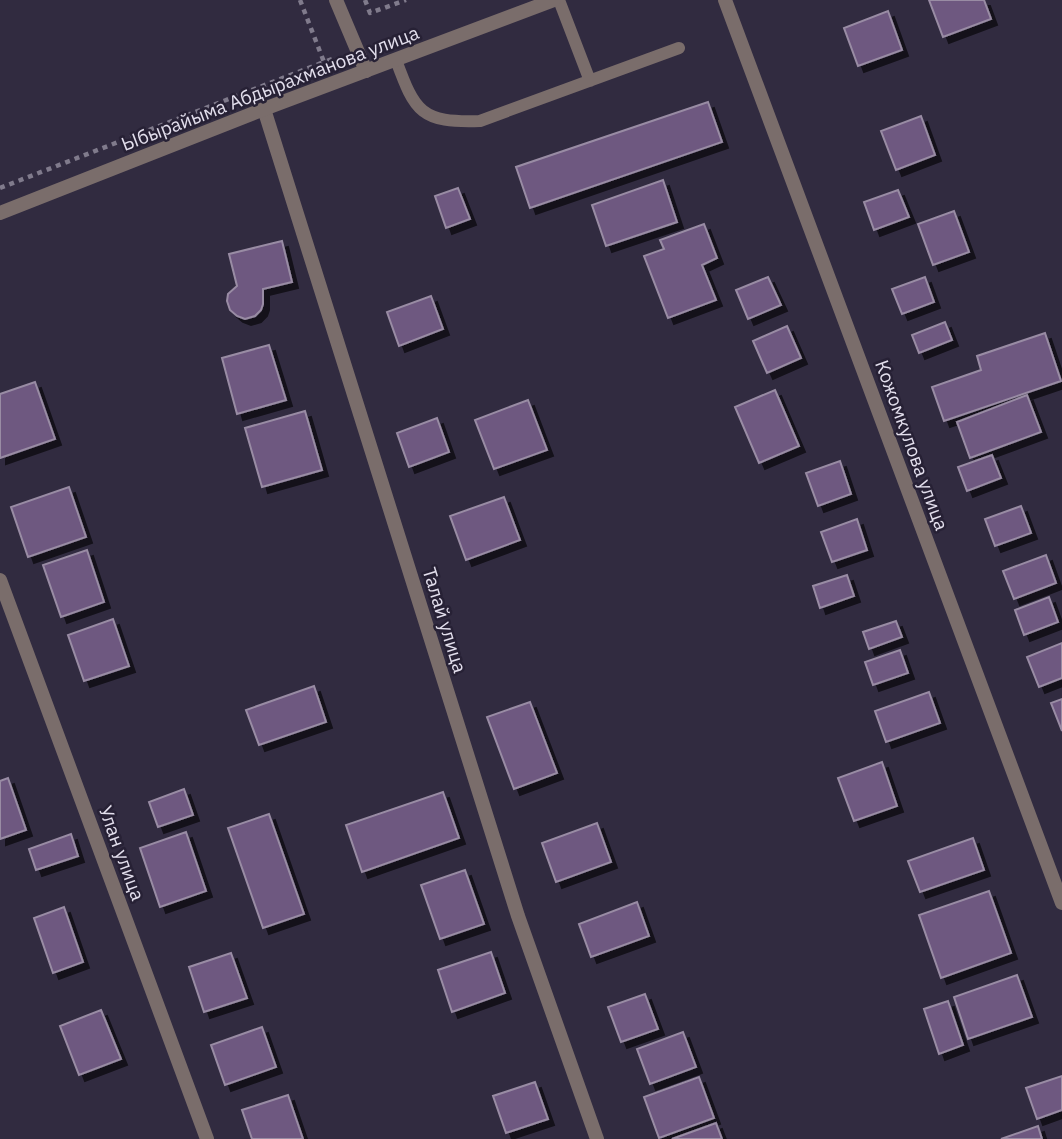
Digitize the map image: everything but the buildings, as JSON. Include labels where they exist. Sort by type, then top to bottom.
[{"type":"street","points":[[336,0],[366,71]]},
{"type":"street","name":"Ыбырайыма Абдырахманова улица","points":[[0,213],[264,109],[556,0]]},
{"type":"street","name":"Кожомкулова улица","points":[[725,0],[1062,903]]},
{"type":"street","name":"Талай улица","points":[[264,109],[518,916],[597,1139]]},
{"type":"street","name":"Улан улица","points":[[0,580],[207,1139]]},
{"type":"lane","points":[[556,0],[590,81]]},
{"type":"lane","points":[[396,60],[417,107],[433,116],[455,122],[480,121],[680,48]]},
{"type":"path","points":[[300,0],[324,62]]},
{"type":"path","points":[[365,0],[370,13],[406,0]]},
{"type":"path","points":[[0,188],[332,59]]}]
